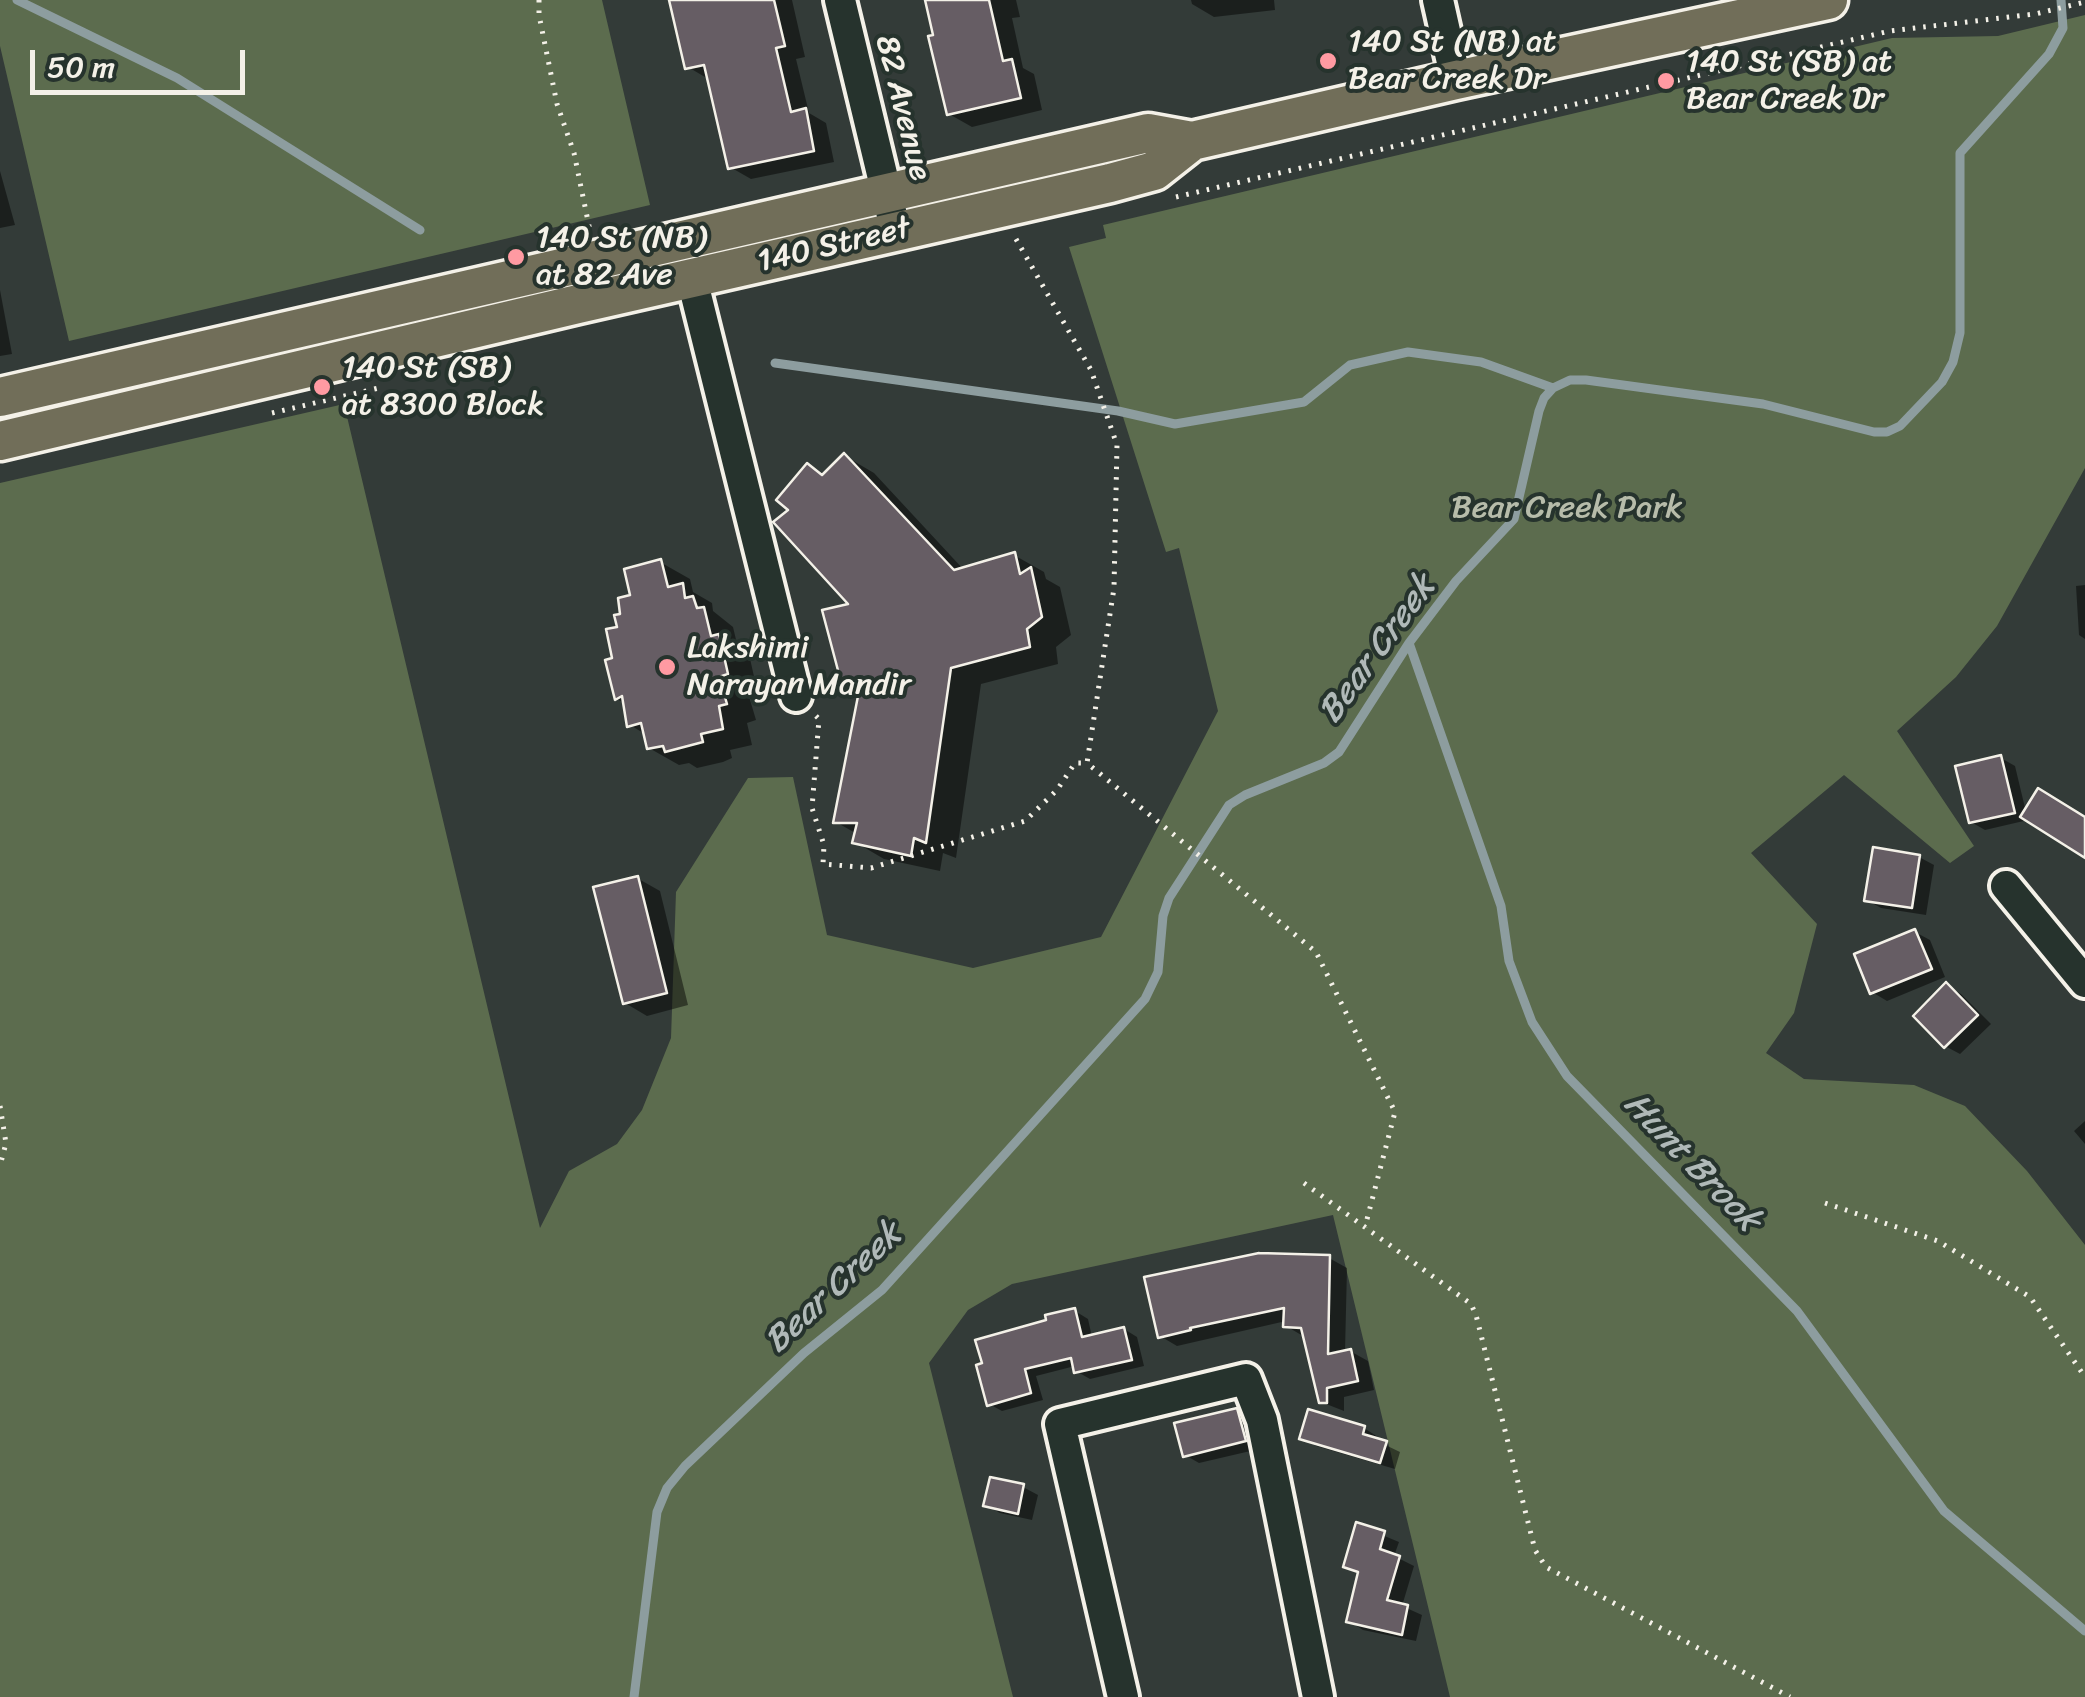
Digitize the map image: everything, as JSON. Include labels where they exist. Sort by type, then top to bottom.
[{"type":"main road","name":"140 Street","points":[[0,396],[1148,133],[1192,141],[1828,0]]},
{"type":"main road","name":"140 Street","points":[[0,441],[1154,171],[1192,141]]},
{"type":"street","name":"82 Avenue","points":[[840,0],[896,232]]},
{"type":"street","points":[[1438,0],[1456,80]]},
{"type":"street","points":[[692,279],[796,696]]},
{"type":"street","points":[[2006,886],[2085,982]]},
{"type":"street","points":[[1124,1697],[1060,1424],[1246,1379],[1262,1420],[1318,1697]]},
{"type":"path","points":[[539,0],[558,104],[574,152],[592,241]]},
{"type":"path","points":[[2035,14],[2085,2]]},
{"type":"path","points":[[1016,239],[1091,370],[1117,445],[1114,588],[1087,763]]},
{"type":"path","points":[[796,696],[819,720],[812,808],[824,844],[823,864],[871,868],[1024,822],[1057,790],[1074,764],[1087,763],[1316,952],[1395,1112],[1365,1227]]},
{"type":"path","points":[[0,1106],[6,1143],[0,1166]]},
{"type":"path","points":[[1304,1183],[1471,1304],[1540,1561],[1790,1697]]},
{"type":"path","points":[[1825,1202],[1938,1241],[2030,1297],[2085,1377]]},
{"type":"green space","points":[[0,0],[602,0],[650,205],[69,341],[0,46]]},
{"type":"green space","name":"Bear Creek Park","points":[[2085,15],[2085,468],[1997,626],[1956,677],[1897,731],[1974,846],[1950,863],[1844,775],[1751,853],[1817,924],[1794,1013],[1766,1053],[1804,1079],[1914,1085],[1965,1106],[2027,1171],[2085,1245],[2085,1697],[1450,1697],[1333,1215],[1012,1284],[968,1310],[929,1363],[1013,1697],[0,1697],[0,483],[344,404],[540,1228],[569,1171],[617,1144],[642,1110],[671,1038],[676,892],[748,778],[793,777],[827,935],[973,968],[1101,937],[1218,711],[1179,548],[1166,552],[1069,247],[1106,238],[1103,225],[1892,38],[1998,36]]},
{"type":"building","points":[[669,0],[774,0],[785,46],[776,48],[791,112],[806,108],[814,151],[728,169],[704,65],[685,69]]},
{"type":"building","points":[[925,0],[989,0],[1003,61],[1012,59],[1021,98],[947,115],[928,36],[933,35]]},
{"type":"building","points":[[844,453],[954,570],[1015,552],[1020,574],[1031,567],[1042,617],[1027,629],[1030,647],[951,668],[926,843],[914,838],[911,856],[852,843],[857,823],[833,823],[859,691],[844,693],[822,610],[848,604],[773,522],[788,510],[776,500],[807,463],[822,475]]},
{"type":"building","name":"Lakshimi Narayan Mandir","points":[[661,559],[668,587],[683,583],[685,598],[693,596],[697,608],[704,607],[711,636],[719,634],[728,674],[719,677],[727,704],[719,706],[723,729],[701,734],[703,742],[665,752],[663,746],[647,749],[641,723],[627,727],[622,696],[615,700],[605,660],[612,658],[606,629],[617,627],[614,615],[620,614],[618,598],[630,595],[624,569]]},
{"type":"building","points":[[2001,755],[2015,813],[1969,823],[1955,766]]},
{"type":"building","points":[[2038,788],[2085,817],[2085,858],[2020,817]]},
{"type":"building","points":[[1873,847],[1920,855],[1912,908],[1864,901]]},
{"type":"building","points":[[638,876],[667,993],[623,1004],[593,887]]},
{"type":"building","points":[[1915,929],[1932,969],[1870,994],[1854,954]]},
{"type":"building","points":[[1946,982],[1978,1015],[1944,1048],[1913,1016]]},
{"type":"building","points":[[1259,1253],[1330,1255],[1328,1354],[1351,1349],[1358,1381],[1327,1388],[1327,1403],[1319,1403],[1301,1328],[1283,1327],[1284,1308],[1158,1338],[1144,1277]]},
{"type":"building","points":[[1075,1308],[1082,1337],[1124,1327],[1132,1360],[1074,1373],[1071,1358],[1025,1369],[1031,1393],[987,1406],[976,1365],[982,1363],[975,1340]]},
{"type":"building","points":[[1237,1408],[1246,1441],[1183,1457],[1174,1423]]},
{"type":"building","points":[[1308,1409],[1365,1426],[1363,1434],[1387,1441],[1380,1463],[1299,1439]]},
{"type":"building","points":[[990,1477],[1024,1484],[1018,1514],[983,1506]]},
{"type":"building","points":[[1356,1522],[1385,1531],[1380,1549],[1400,1556],[1387,1600],[1408,1605],[1402,1635],[1346,1622],[1358,1572],[1343,1567]]},
{"type":"waterway","points":[[17,0],[177,78],[420,230]]},
{"type":"waterway","name":"Bear Creek","points":[[634,1697],[657,1512],[667,1488],[685,1466],[804,1353],[882,1290],[1145,999],[1158,972],[1163,916],[1169,898],[1229,805],[1324,763],[1339,752],[1409,643],[1456,581],[1514,519],[1539,411],[1553,388],[1570,380],[1586,380],[1763,404],[1887,432],[1900,426],[1942,382],[1953,362],[1960,333],[1960,153],[2049,54],[2063,28],[2061,0]]},
{"type":"waterway","points":[[775,363],[1118,411],[1175,424],[1304,402],[1350,365],[1408,352],[1481,362],[1553,388]]},
{"type":"waterway","name":"Hunt Brook","points":[[1409,643],[1501,906],[1509,961],[1532,1022],[1567,1076],[1797,1311],[1944,1511],[2085,1631]]},
{"type":"place","name":"140 St (NB) at Bear Creek Dr","points":[[1328,61]]},
{"type":"place","name":"140 St (SB) at Bear Creek Dr","points":[[1666,81]]},
{"type":"place","name":"140 St (NB) at 82 Ave","points":[[516,257]]},
{"type":"place","name":"140 St (SB) at 8300 Block","points":[[322,387]]},
{"type":"place","name":"Lakshimi Narayan Mandir","points":[[667,667]]}]
